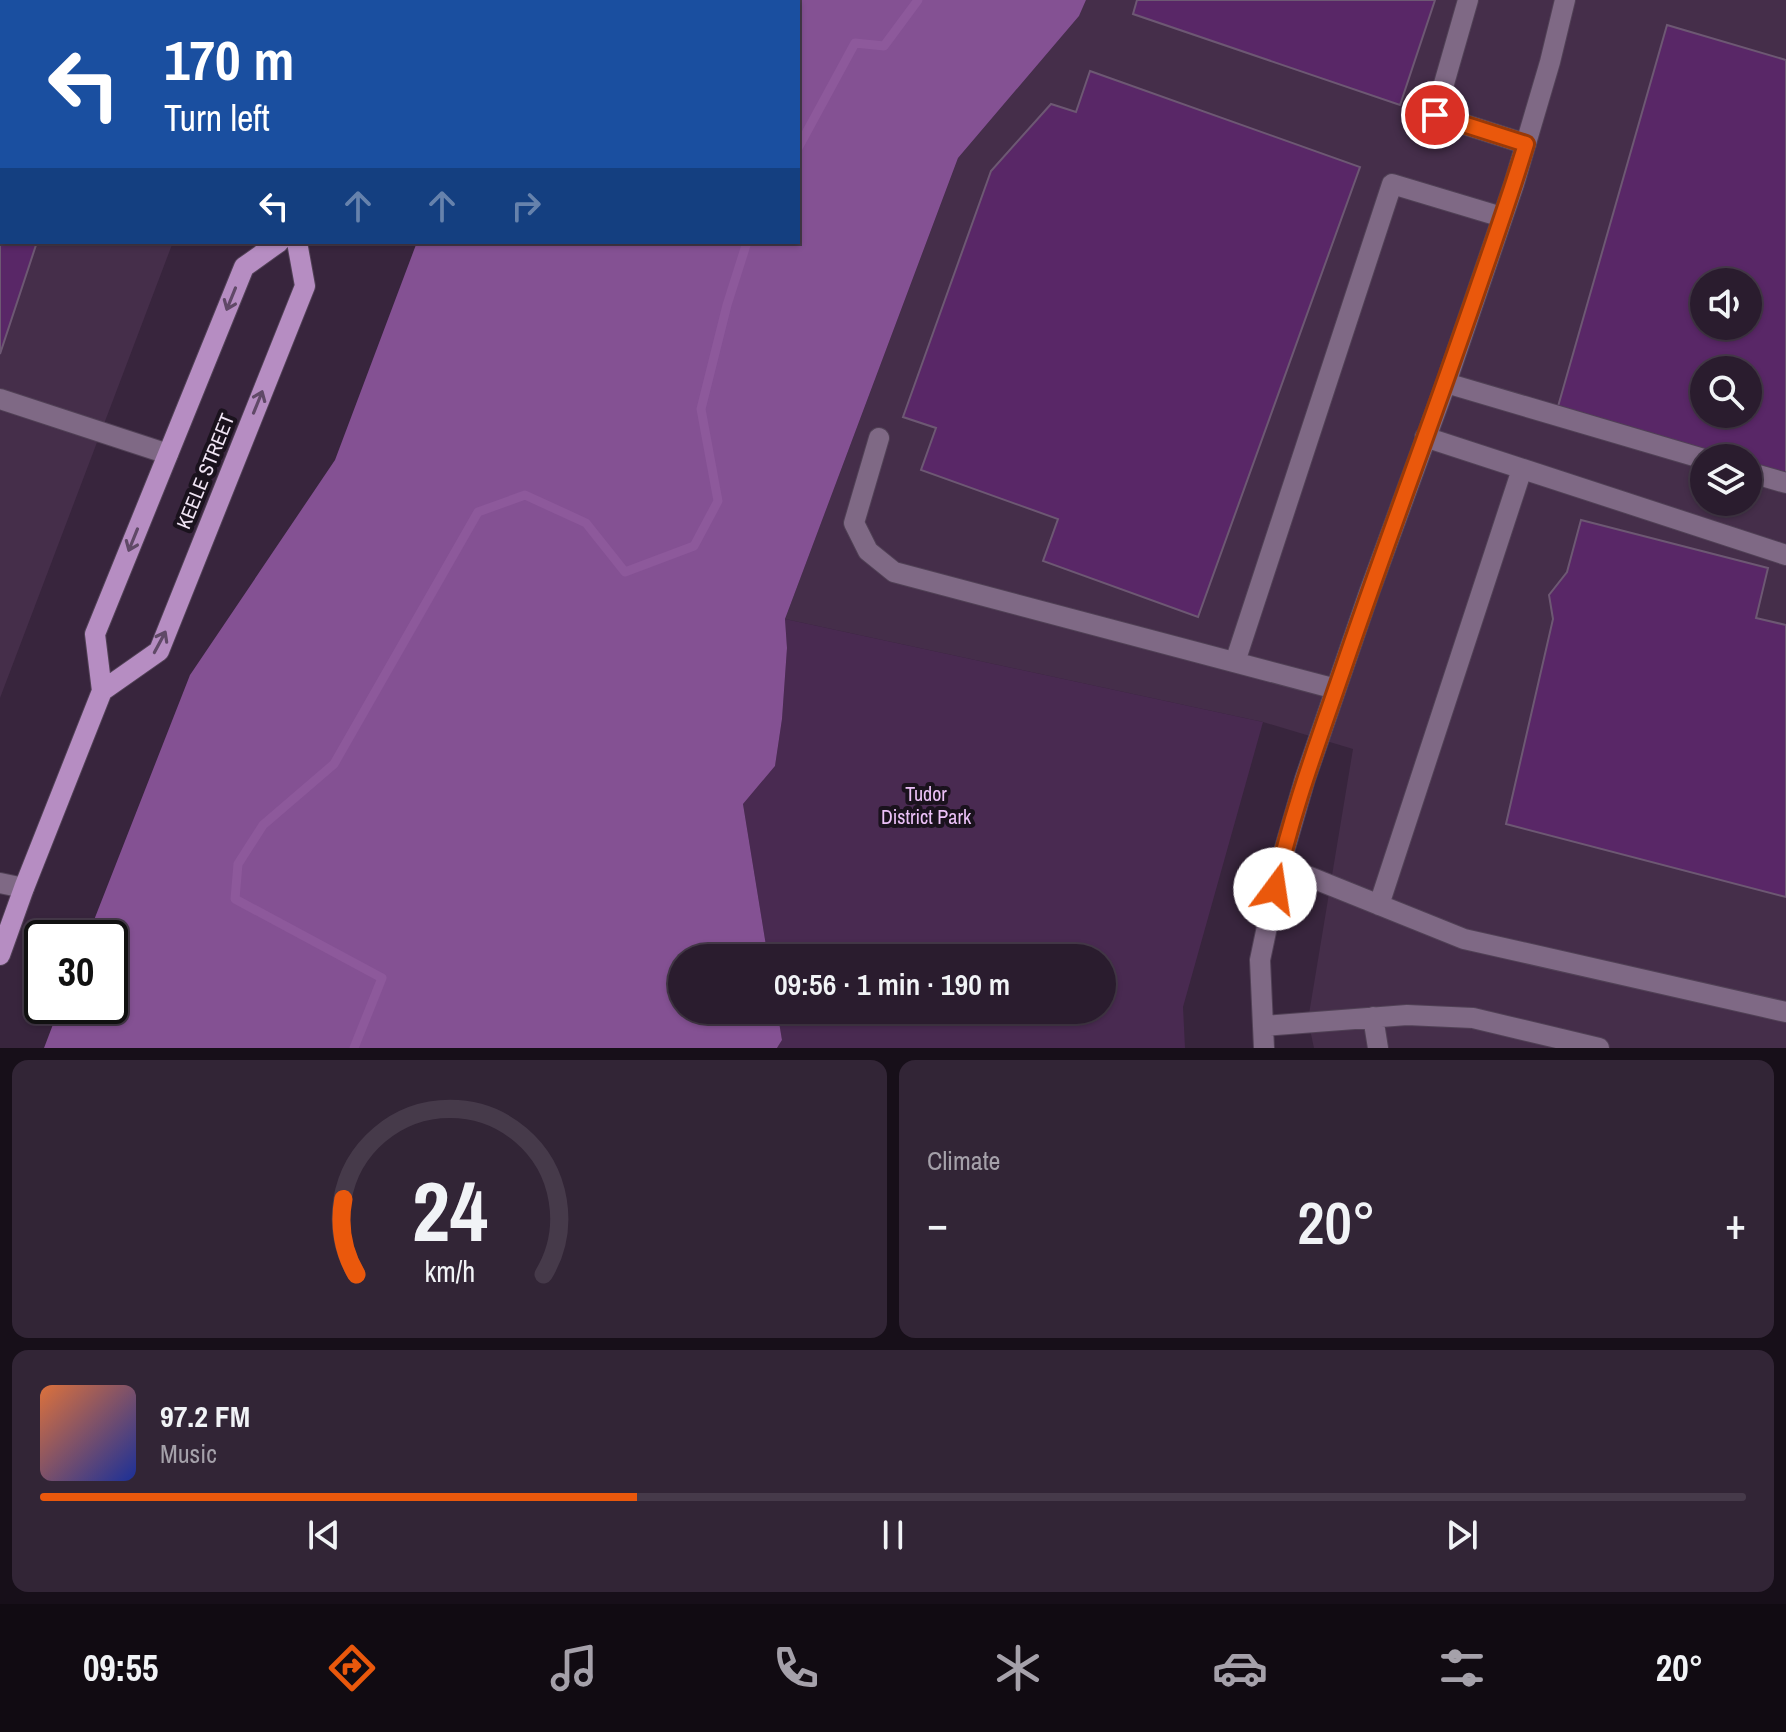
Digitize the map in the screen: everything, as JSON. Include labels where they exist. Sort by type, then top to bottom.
[{"type":"main road","name":"KEELE STREET","points":[[0,955],[102,691],[95,634],[244,267],[276,244]]},
{"type":"main road","name":"KEELE STREET","points":[[102,691],[159,651],[305,286],[297,244]]},
{"type":"street","points":[[1468,0],[1435,115],[1526,144]]},
{"type":"street","points":[[1264,1048],[1260,960],[1280,865],[1305,779],[1502,217],[1550,62],[1565,0]]},
{"type":"street","points":[[1235,662],[1392,184],[1502,217]]},
{"type":"street","points":[[1446,383],[1690,455]]},
{"type":"street","points":[[0,399],[168,454]]},
{"type":"street","points":[[1425,437],[1786,555]]},
{"type":"street","points":[[879,438],[854,523],[868,551],[894,572],[1336,689]]},
{"type":"street","points":[[1379,905],[1522,469]]},
{"type":"street","points":[[1762,476],[1786,483]]},
{"type":"street","points":[[1280,865],[1464,939],[1786,1012]]},
{"type":"street","points":[[0,883],[24,888]]},
{"type":"street","points":[[1263,1026],[1407,1015],[1473,1018],[1599,1048]]},
{"type":"street","points":[[1373,1017],[1378,1048]]},
{"type":"shaded area","points":[[800,0],[1086,0],[1079,16],[958,158],[785,619],[787,648],[775,766],[743,804],[766,944],[668,944],[668,1024],[779,1024],[782,1040],[777,1048],[44,1048],[53,1024],[128,1024],[128,920],[94,920],[190,675],[335,460],[416,244],[800,244]]},
{"type":"shaded area","points":[[1086,0],[1786,0],[1786,1048],[1314,1048],[1308,1020],[1353,749],[1263,722],[785,619],[958,158],[1079,16]]},
{"type":"shaded area","points":[[0,244],[172,244],[0,698]]},
{"type":"green space","name":"Tudor District Park","points":[[785,619],[1263,722],[1183,1007],[1185,1048],[777,1048],[782,1040],[779,1024],[1116,1024],[1116,944],[766,944],[743,804],[775,766],[787,648]]},
{"type":"building","points":[[1137,0],[1435,0],[1400,105],[1133,14]]},
{"type":"building","points":[[1667,25],[1786,60],[1786,476],[1762,469],[1762,444],[1690,444],[1690,448],[1557,410]]},
{"type":"building","points":[[1090,71],[1360,167],[1198,617],[1043,561],[1058,519],[921,470],[936,428],[903,417],[991,171],[1051,104],[1076,112]]},
{"type":"building","points":[[0,244],[36,244],[0,354]]},
{"type":"building","points":[[1581,520],[1768,568],[1756,618],[1786,625],[1786,897],[1506,824],[1553,619],[1549,595],[1567,572]]},
{"type":"waterway","points":[[800,144],[855,43],[884,46],[918,0]]},
{"type":"waterway","points":[[354,1048],[382,978],[235,899],[238,864],[263,825],[334,764],[478,512],[525,495],[586,523],[625,572],[694,546],[718,501],[701,409],[727,305],[746,244]]},
{"type":"route","points":[[1275,889],[1305,779],[1446,383],[1526,144],[1435,115]]}]
